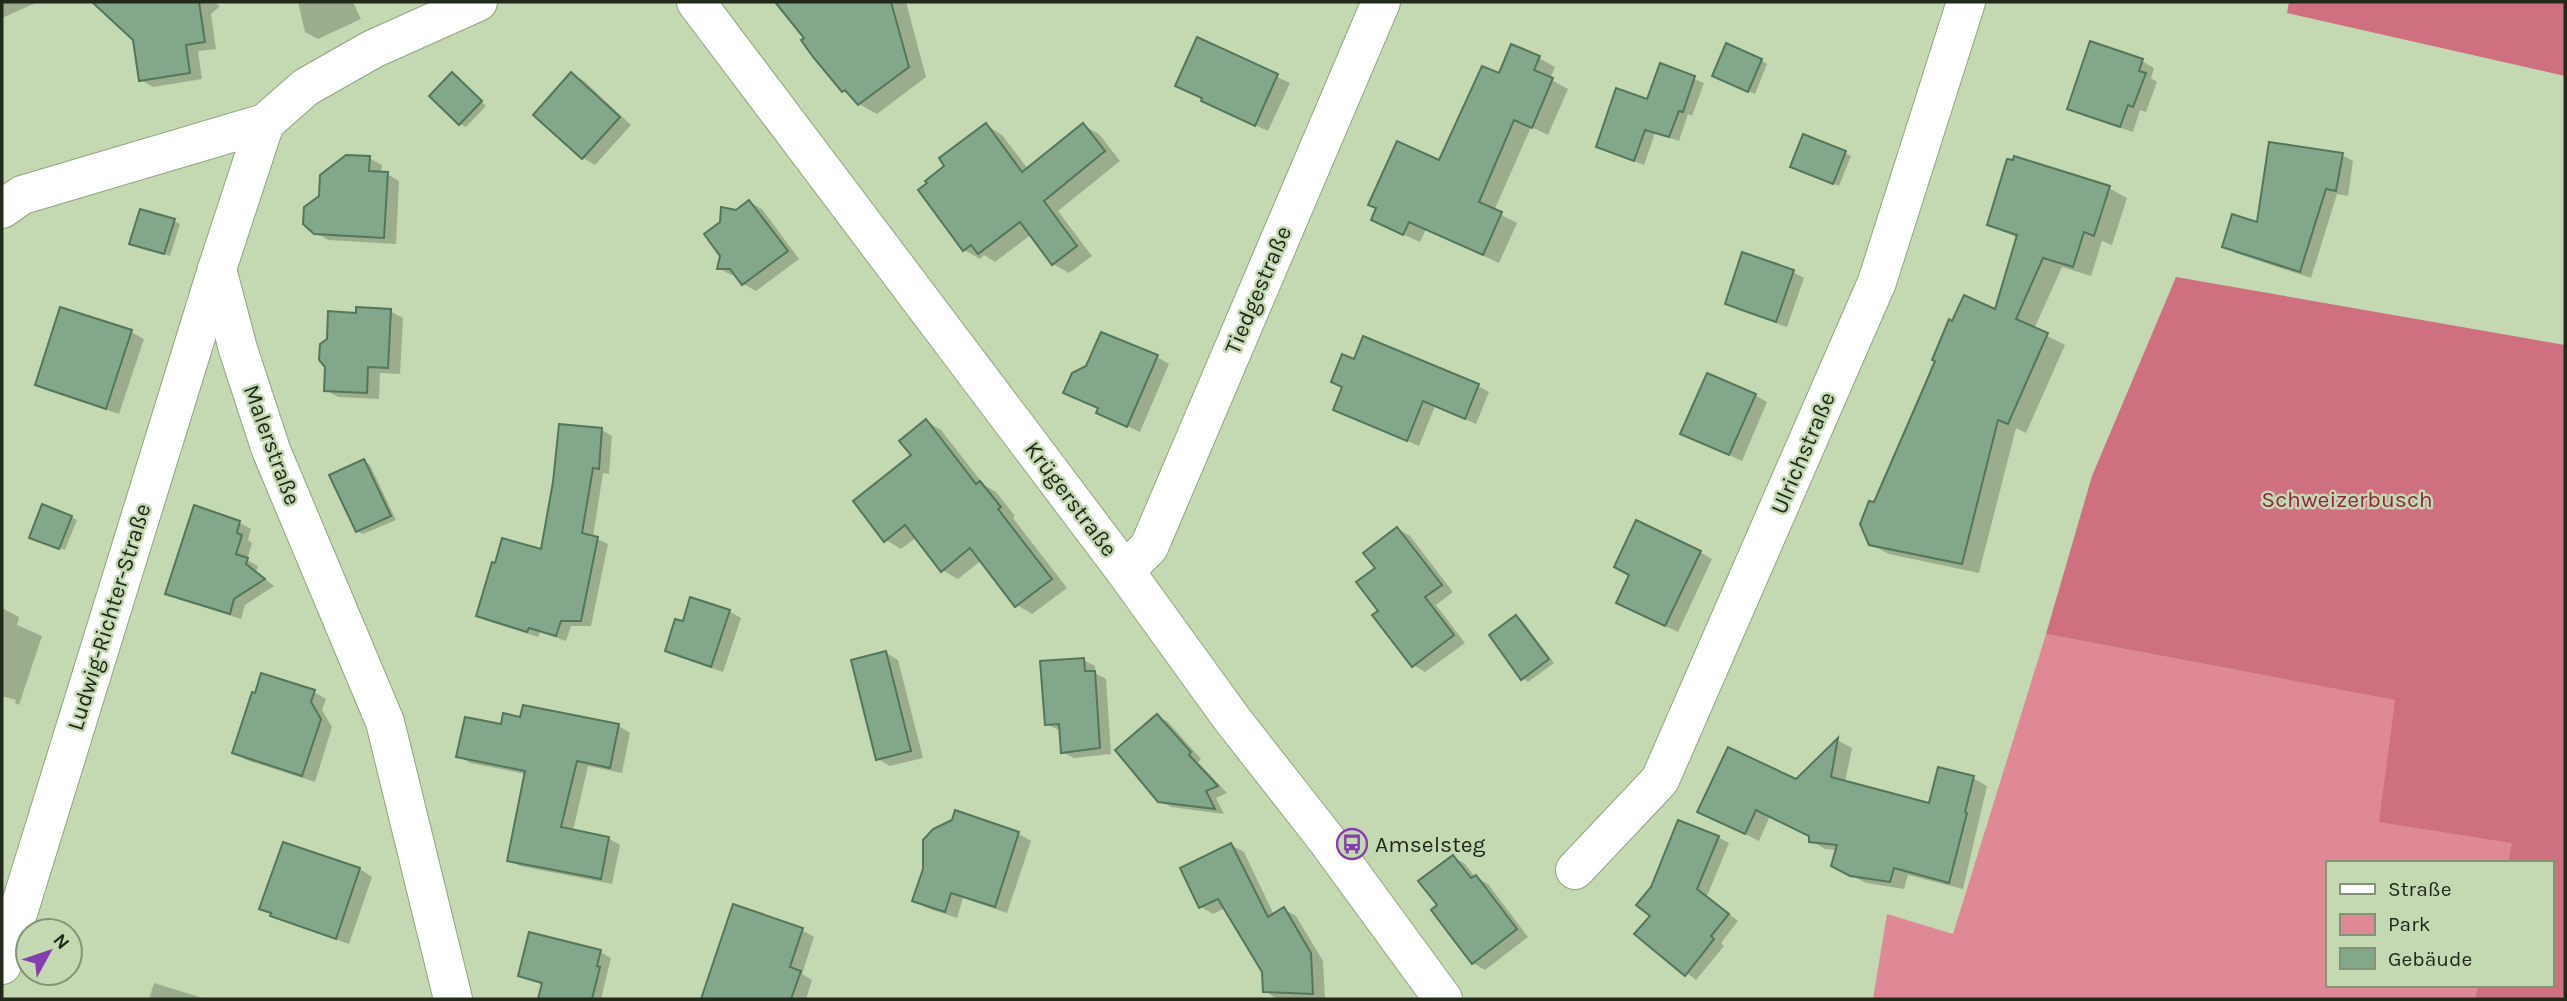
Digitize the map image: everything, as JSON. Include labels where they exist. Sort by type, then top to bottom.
[{"type":"street","points":[[2,209],[22,195],[265,122],[306,87],[373,49],[478,2]]},
{"type":"street","name":"Krügerstraße","points":[[696,2],[1125,570],[1232,719],[1326,839],[1443,999]]},
{"type":"street","name":"Tiedgestraße","points":[[1125,570],[1149,547],[1381,2]]},
{"type":"street","name":"Ulrichstraße","points":[[1575,870],[1660,780],[1877,282],[1966,2]]},
{"type":"street","points":[[216,269],[265,122]]},
{"type":"street","name":"Ludwig-Richter-Straße","points":[[2,965],[216,269]]},
{"type":"street","name":"Malerstraße","points":[[216,269],[238,349],[271,450],[385,722],[453,999]]},
{"type":"green space","points":[[2289,2],[2565,2],[2565,76],[2287,13]]},
{"type":"green space","name":"Schweizerbusch","points":[[2176,277],[2565,345],[2565,999],[2475,999],[2478,987],[2553,987],[2553,861],[2508,861],[2512,843],[2379,822],[2395,700],[2046,634],[2092,476]]},
{"type":"green space","points":[[2046,634],[2396,700],[2513,843],[2508,861],[2326,861],[2326,987],[2478,987],[2475,999],[1873,999],[1887,914],[1953,934]]},
{"type":"building","points":[[92,2],[199,2],[205,42],[186,45],[190,73],[139,81],[133,40]]},
{"type":"building","points":[[775,2],[891,2],[909,67],[858,105],[845,90],[842,92],[813,57],[801,40],[804,38]]},
{"type":"building","points":[[1197,37],[1278,74],[1255,126],[1175,86]]},
{"type":"building","points":[[2090,41],[2143,59],[2139,71],[2146,73],[2133,107],[2128,105],[2120,127],[2067,109]]},
{"type":"building","points":[[1726,43],[1762,59],[1748,92],[1712,76]]},
{"type":"building","points":[[1511,44],[1540,56],[1534,70],[1553,78],[1532,128],[1514,120],[1479,202],[1502,212],[1483,255],[1409,222],[1403,235],[1371,220],[1376,208],[1368,205],[1397,141],[1439,160],[1482,66],[1499,73]]},
{"type":"building","points":[[1660,63],[1695,76],[1683,112],[1679,111],[1669,137],[1645,130],[1634,161],[1596,147],[1616,88],[1647,99]]},
{"type":"building","points":[[452,72],[482,101],[459,125],[429,96]]},
{"type":"building","points":[[571,72],[620,117],[582,159],[533,115]]},
{"type":"building","points":[[986,123],[1022,172],[1083,123],[1105,151],[1044,201],[1077,246],[1052,265],[1020,222],[978,254],[971,245],[963,251],[918,190],[944,166],[939,158]]},
{"type":"building","points":[[1803,134],[1846,151],[1833,184],[1790,167]]},
{"type":"building","points":[[2269,142],[2343,153],[2336,191],[2326,189],[2300,272],[2222,247],[2232,214],[2257,222]]},
{"type":"building","points":[[346,155],[370,156],[369,171],[388,172],[384,238],[314,234],[303,224],[304,207],[319,196],[320,175]]},
{"type":"building","points":[[2014,156],[2110,186],[2094,236],[2084,232],[2073,267],[2043,258],[2016,319],[2048,333],[2008,424],[1998,420],[1962,564],[1869,545],[1860,524],[1869,501],[1874,502],[1924,387],[1949,319],[1952,321],[1964,295],[1995,309],[2017,235],[1987,225],[2007,159],[2013,160]]},
{"type":"building","points":[[749,200],[788,251],[742,285],[730,269],[717,269],[720,256],[704,234],[720,222],[721,207],[736,210]]},
{"type":"building","points":[[140,209],[175,219],[164,254],[129,244]]},
{"type":"building","points":[[1742,252],[1794,270],[1776,322],[1725,304]]},
{"type":"building","points":[[60,307],[132,330],[106,409],[35,385]]},
{"type":"building","points":[[356,307],[391,309],[388,368],[368,367],[367,393],[324,391],[325,367],[319,360],[320,344],[327,339],[328,311],[356,313]]},
{"type":"building","points":[[1101,332],[1158,355],[1127,427],[1096,413],[1098,408],[1063,393],[1072,373],[1086,366]]},
{"type":"building","points":[[1363,336],[1479,384],[1465,419],[1423,401],[1407,441],[1333,410],[1342,387],[1331,382],[1342,354],[1354,359]]},
{"type":"building","points":[[1707,373],[1756,394],[1729,455],[1680,434]]},
{"type":"building","points":[[926,419],[976,484],[980,481],[1001,507],[998,509],[1052,579],[1015,607],[970,548],[941,572],[905,525],[884,542],[853,501],[911,455],[899,441]]},
{"type":"building","points":[[559,424],[602,428],[599,469],[593,468],[582,533],[598,537],[581,621],[561,621],[556,636],[529,628],[527,632],[476,616],[502,538],[541,549],[553,482]]},
{"type":"building","points":[[364,459],[391,516],[356,532],[329,475]]},
{"type":"building","points":[[42,504],[72,516],[59,549],[29,538]]},
{"type":"building","points":[[194,505],[240,521],[237,533],[242,535],[236,554],[248,558],[246,564],[265,579],[234,599],[230,614],[165,594]]},
{"type":"building","points":[[1636,520],[1701,551],[1665,626],[1616,603],[1629,575],[1614,567]]},
{"type":"building","points":[[1397,527],[1442,585],[1425,597],[1454,635],[1412,667],[1372,615],[1378,611],[1356,582],[1375,568],[1363,553]]},
{"type":"building","points":[[690,597],[730,610],[711,667],[665,651],[675,619],[683,621]]},
{"type":"building","points":[[1516,615],[1549,659],[1521,680],[1489,635]]},
{"type":"building","points":[[886,651],[911,751],[876,760],[851,660]]},
{"type":"building","points":[[1084,658],[1085,671],[1095,671],[1100,748],[1061,753],[1059,724],[1045,725],[1040,661]]},
{"type":"building","points":[[261,673],[315,690],[311,702],[321,719],[302,776],[232,753]]},
{"type":"building","points":[[523,705],[619,724],[610,768],[577,761],[561,827],[609,837],[601,879],[507,861],[525,771],[456,757],[465,717],[501,724],[503,713],[520,717]]},
{"type":"building","points":[[1157,714],[1218,786],[1206,791],[1215,809],[1158,802],[1115,750]]},
{"type":"building","points":[[1838,738],[1831,777],[1929,803],[1938,767],[1974,776],[1949,883],[1894,868],[1890,882],[1850,876],[1831,866],[1837,845],[1809,842],[1809,836],[1756,810],[1745,834],[1697,812],[1728,747],[1796,779]]},
{"type":"building","points":[[955,810],[1019,832],[995,907],[951,893],[945,912],[912,901],[923,869],[923,840],[933,829],[952,820]]},
{"type":"building","points":[[1678,820],[1719,836],[1697,889],[1729,914],[1711,936],[1714,939],[1685,976],[1634,934],[1650,916],[1636,905],[1651,887]]},
{"type":"building","points":[[283,842],[360,868],[336,939],[270,916],[271,913],[259,909]]},
{"type":"building","points":[[1231,843],[1268,917],[1284,907],[1311,953],[1313,994],[1263,992],[1262,972],[1218,899],[1199,908],[1180,868]]},
{"type":"building","points":[[1453,855],[1471,878],[1476,875],[1517,929],[1472,964],[1431,910],[1437,905],[1418,881]]},
{"type":"building","points":[[733,904],[803,928],[790,967],[801,971],[791,999],[701,999]]},
{"type":"building","points":[[529,932],[601,950],[592,999],[538,999],[542,983],[518,976]]},
{"type":"place","name":"Amselsteg","points":[[1352,844]]}]
